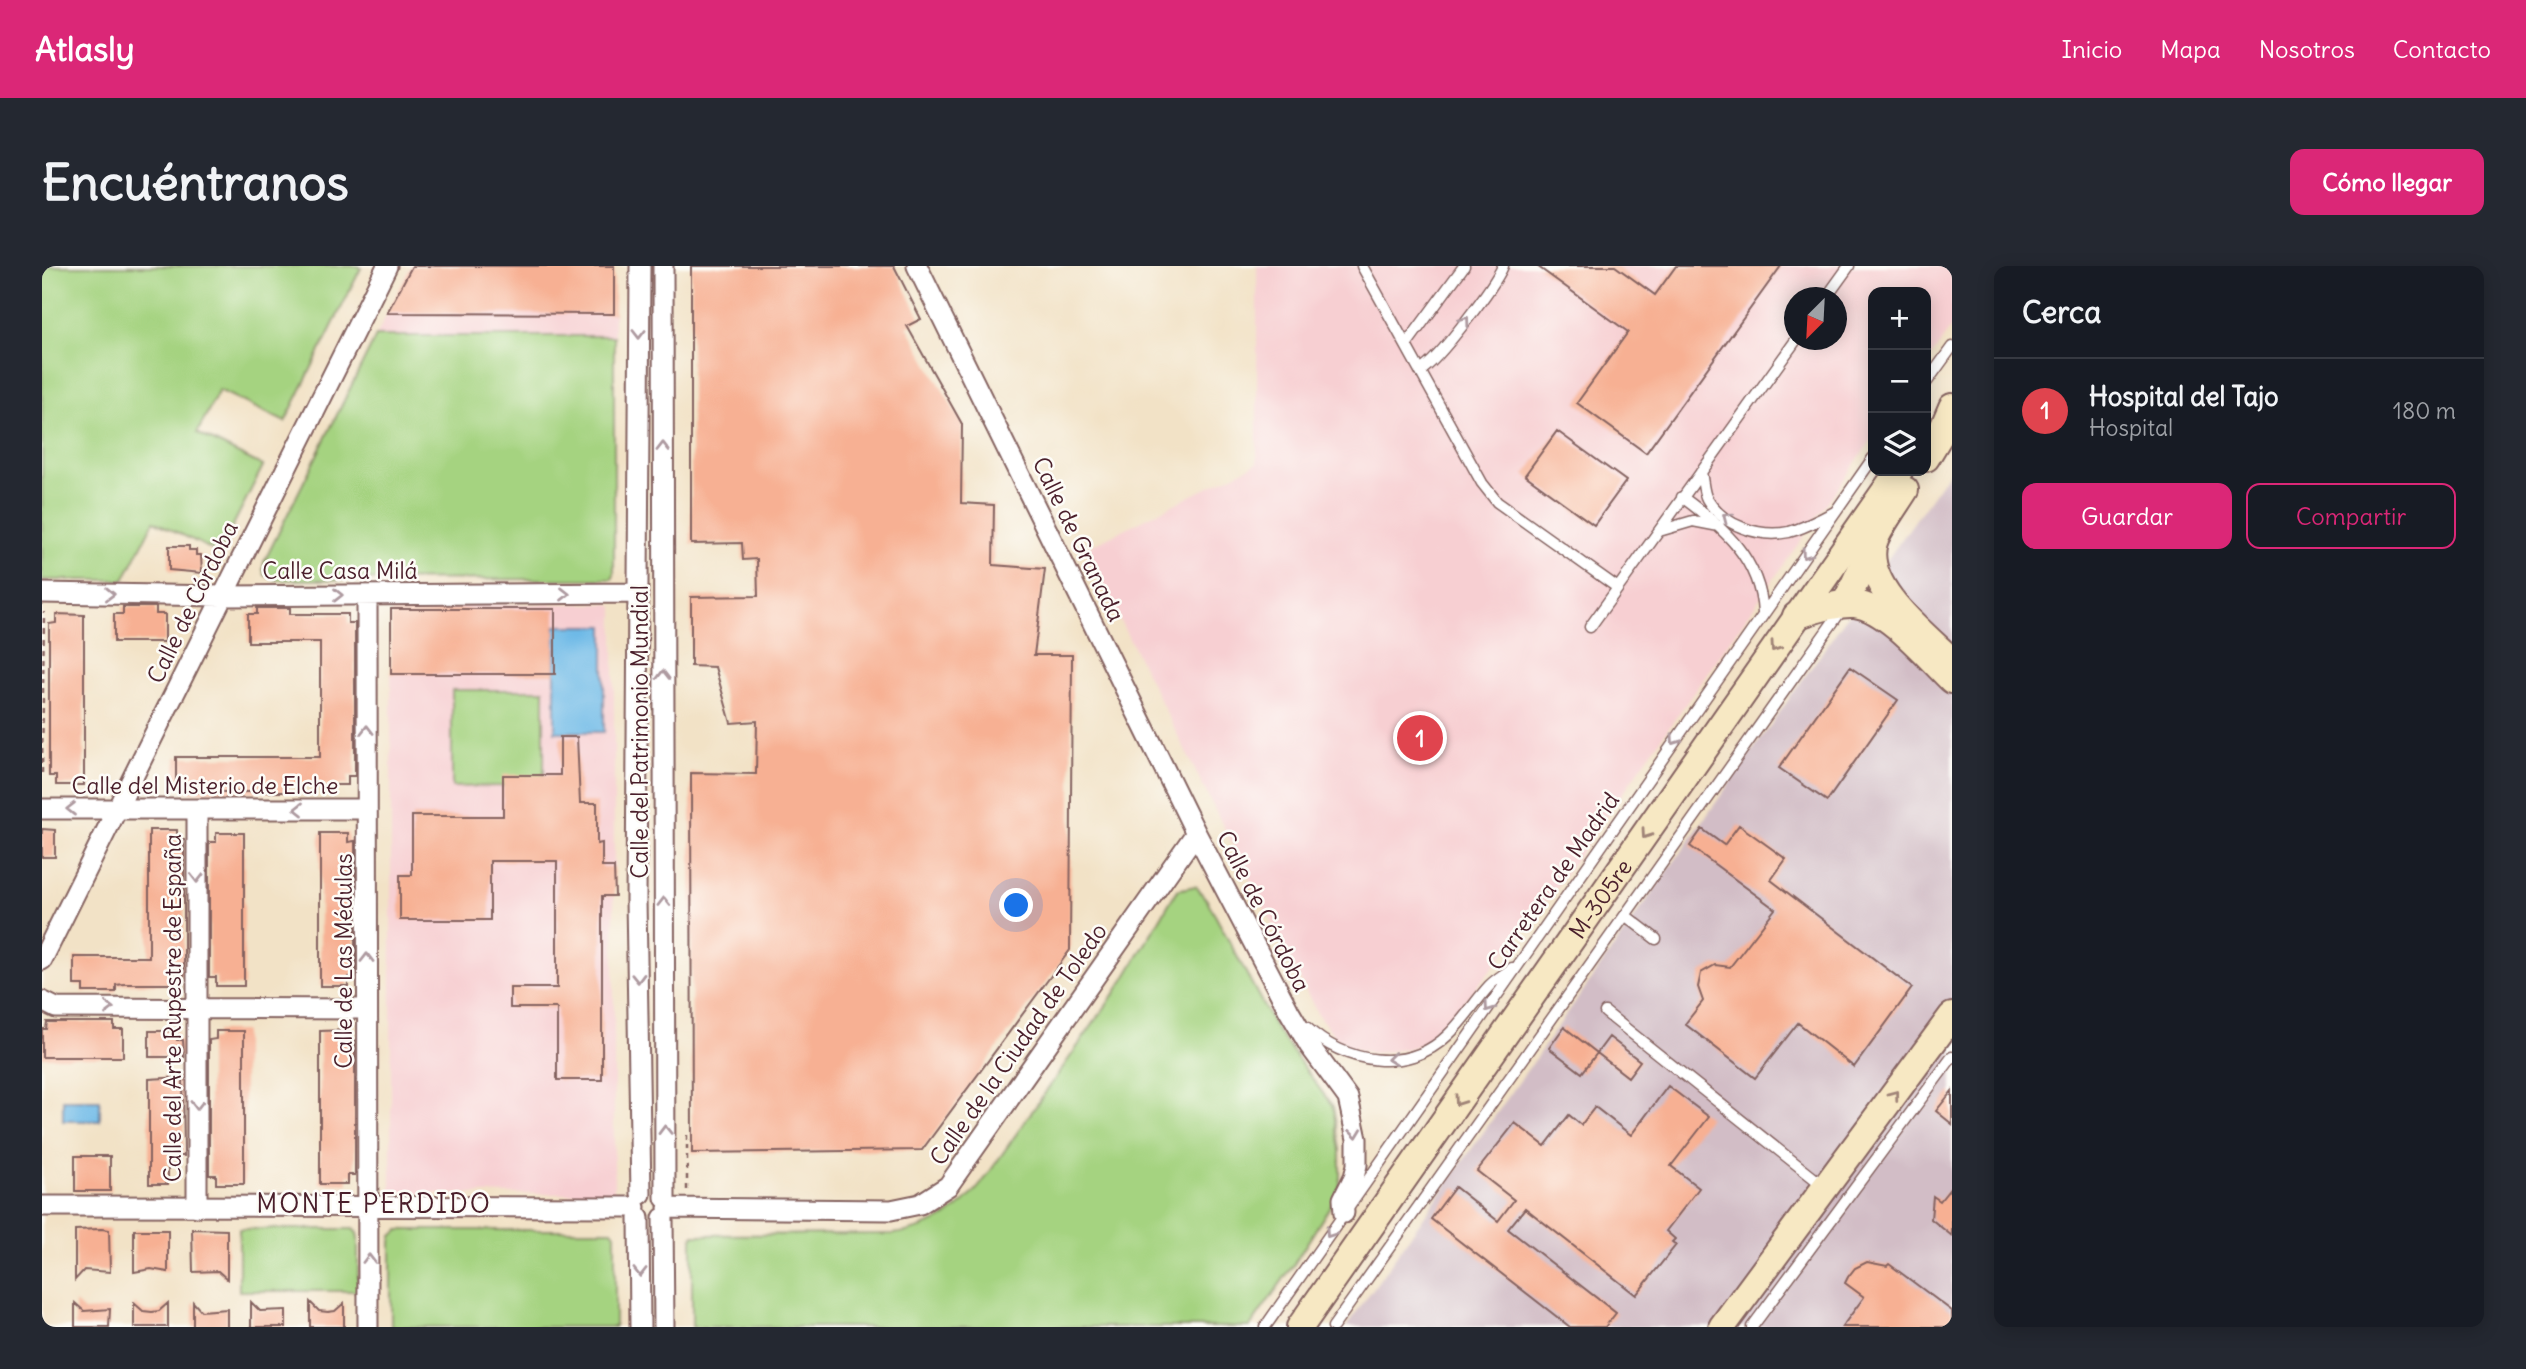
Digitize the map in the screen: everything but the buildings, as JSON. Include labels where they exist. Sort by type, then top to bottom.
[{"type":"main road","points":[[1931,425],[1952,395]]},
{"type":"main road","points":[[1931,450],[1952,407]]},
{"type":"main road","name":"M-305re","points":[[1300,1327],[1895,476]]},
{"type":"main road","points":[[1845,604],[1874,542],[1914,476]]},
{"type":"main road","points":[[1874,542],[1874,568],[1882,588],[1899,610],[1952,661]]},
{"type":"main road","points":[[1796,616],[1825,606],[1845,604],[1867,608],[1889,619],[1952,680]]},
{"type":"main road","points":[[1722,1327],[1757,1300],[1803,1239],[1825,1188],[1876,1140],[1952,1016]]},
{"type":"street","name":"Calle de Córdoba","points":[[42,960],[387,266]]},
{"type":"street","name":"Calle del Patrimonio Mundial","points":[[640,266],[636,900],[640,1327]]},
{"type":"street","name":"Calle del Patrimonio Mundial","points":[[663,266],[664,1327]]},
{"type":"street","name":"Calle de Granada","points":[[917,266],[1196,833]]},
{"type":"street","name":"Calle Casa Milá","points":[[43,597],[638,593]]},
{"type":"street","name":"Calle de Las Médulas","points":[[367,595],[368,1327]]},
{"type":"street","name":"Calle del Misterio de Elche","points":[[42,809],[367,809]]},
{"type":"street","name":"Calle del Arte Rupestre de España","points":[[197,810],[197,1207]]},
{"type":"street","name":"Calle de Córdoba","points":[[1196,833],[1289,1011],[1309,1045],[1348,1098],[1357,1139],[1357,1165],[1343,1199],[1344,1213]]},
{"type":"street","name":"Calle de la Ciudad de Toledo","points":[[665,1208],[891,1210],[920,1203],[948,1186],[1196,833]]},
{"type":"street","points":[[42,1001],[56,1008],[367,1009]]},
{"type":"street","points":[[42,1206],[638,1206],[653,1223],[665,1208],[661,1194],[651,1191],[638,1206]]},
{"type":"lane","points":[[1362,266],[1482,483],[1497,502],[1618,588]]},
{"type":"lane","points":[[1406,345],[1464,266]]},
{"type":"lane","points":[[1420,371],[1429,366],[1442,351],[1503,266]]},
{"type":"lane","points":[[1832,287],[1844,267]]},
{"type":"lane","points":[[1931,376],[1952,347]]},
{"type":"lane","points":[[1590,627],[1789,350]]},
{"type":"lane","name":"Carretera de Madrid","points":[[1265,1327],[1868,465]]},
{"type":"lane","points":[[1701,472],[1706,498],[1730,522],[1750,531],[1770,534],[1790,531],[1835,512]]},
{"type":"lane","points":[[1682,497],[1737,543],[1749,564],[1760,593],[1763,613]]},
{"type":"lane","points":[[1659,531],[1693,521],[1720,527]]},
{"type":"lane","points":[[1333,1327],[1845,604]]},
{"type":"lane","points":[[1626,916],[1656,939]]},
{"type":"lane","name":"Calle de Córdoba","points":[[1289,1011],[1314,1035],[1337,1050],[1365,1059],[1397,1060],[1428,1050],[1440,1042],[1491,984],[1520,962]]},
{"type":"lane","points":[[1605,1012],[1825,1188]]},
{"type":"lane","points":[[1803,1239],[1876,1140],[1952,1057]]},
{"type":"lane","points":[[1752,1327],[1757,1300]]},
{"type":"path","points":[[42,773],[43,597]]},
{"type":"path","points":[[687,1135],[687,1194]]},
{"type":"shaded area","points":[[411,266],[614,266],[614,336],[376,336]]},
{"type":"shaded area","points":[[1257,266],[1952,266],[1952,326],[1931,357],[1931,287],[1868,287],[1868,445],[1536,916],[1434,1037],[1423,1044],[1374,1053],[1351,1048],[1336,1038],[1318,1015],[1084,549],[1257,463]]},
{"type":"shaded area","points":[[1952,468],[1952,1327],[1346,1327]]},
{"type":"shaded area","points":[[395,604],[611,604],[614,607],[614,1194],[391,1194],[391,609]]},
{"type":"green space","points":[[42,266],[361,268],[285,422],[219,390],[197,433],[263,466],[219,553],[154,521],[124,580],[42,580]]},
{"type":"green space","points":[[376,336],[614,336],[612,579],[275,580],[265,575],[264,562]]},
{"type":"green space","points":[[452,690],[544,690],[544,775],[503,786],[452,787]]},
{"type":"green space","points":[[1195,886],[1207,900],[1276,1029],[1333,1107],[1340,1150],[1340,1184],[1337,1195],[1250,1327],[692,1327],[694,1235],[894,1234],[920,1228],[954,1211],[982,1183],[1124,980],[1177,890]]},
{"type":"green space","points":[[239,1229],[353,1229],[358,1238],[358,1291],[239,1291]]},
{"type":"green space","points":[[399,1230],[612,1230],[615,1234],[615,1327],[391,1327],[391,1242],[392,1236]]},
{"type":"water","points":[[555,626],[604,626],[604,732],[555,732]]},
{"type":"water","points":[[63,1100],[100,1100],[100,1121],[63,1121]]},
{"type":"place","name":"Hospital del Tajo","points":[[1420,738]]},
{"type":"district","name":"MONTE PERDIDO","points":[[374,1203]]}]
